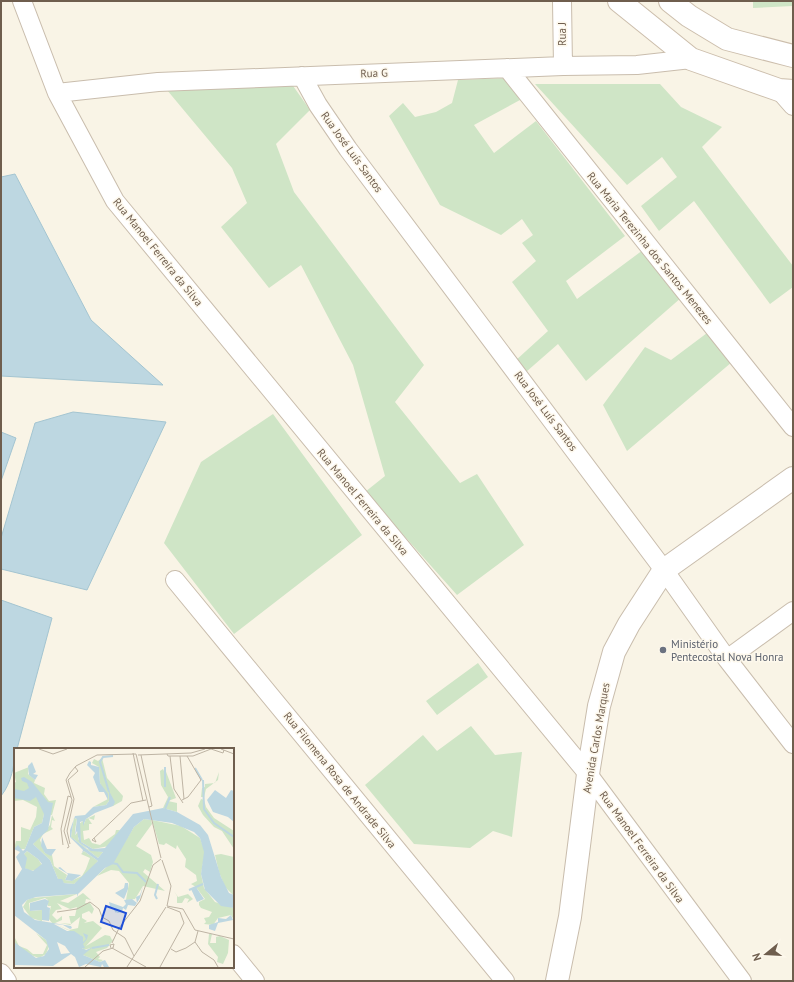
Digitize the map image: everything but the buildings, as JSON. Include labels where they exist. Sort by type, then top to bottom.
[{"type":"street","name":"Rua Manoel Ferreira da Silva","points":[[22,1],[57,93],[115,201],[588,774],[742,981]]},
{"type":"street","name":"Rua J","points":[[562,1],[563,66]]},
{"type":"street","points":[[619,1],[691,59],[788,96]]},
{"type":"street","points":[[670,1],[689,9],[727,39],[793,56]]},
{"type":"street","name":"Rua G","points":[[57,93],[158,82],[563,66],[637,65],[691,59]]},
{"type":"street","name":"Rua Maria Terezinha dos Santos Menezes","points":[[507,68],[793,427]]},
{"type":"street","name":"Rua José Luís Santos","points":[[302,76],[318,105],[348,149],[664,570],[727,659],[793,744]]},
{"type":"street","name":"Avenida Carlos Marques","points":[[557,981],[570,918],[588,774],[599,706],[614,652],[629,624],[664,570],[793,478]]},
{"type":"street","name":"Rua Filomena Rosa de Andrade Silva","points":[[175,580],[505,981]]},
{"type":"street","points":[[727,659],[793,611]]},
{"type":"street","points":[[234,955],[255,981]]},
{"type":"street","points":[[1,973],[7,981]]},
{"type":"green space","points":[[753,1],[793,1],[793,6],[753,8]]},
{"type":"green space","points":[[507,78],[520,100],[474,125],[494,153],[536,121],[625,236],[566,281],[577,299],[643,250],[682,297],[586,381],[558,344],[526,372],[515,361],[548,331],[512,282],[536,261],[522,243],[533,235],[522,219],[501,235],[440,205],[389,116],[403,103],[415,117],[436,112],[452,103],[458,80]]},
{"type":"green space","points":[[291,83],[310,110],[276,144],[294,192],[424,365],[395,402],[460,483],[477,474],[524,545],[457,595],[365,492],[385,476],[353,365],[301,265],[269,288],[221,227],[247,203],[232,168],[167,90]]},
{"type":"green space","points":[[535,84],[660,84],[681,107],[722,127],[702,147],[793,266],[793,287],[770,304],[694,201],[659,231],[641,206],[677,177],[662,157],[627,185]]},
{"type":"green space","points":[[707,333],[732,362],[627,451],[603,405],[645,347],[671,360]]},
{"type":"green space","points":[[273,414],[362,535],[234,634],[164,543],[201,462]]},
{"type":"green space","points":[[478,663],[488,677],[437,715],[426,701]]},
{"type":"green space","points":[[471,726],[495,755],[522,752],[512,837],[493,831],[470,848],[414,844],[365,785],[423,735],[437,751]]},
{"type":"water","points":[[15,174],[91,320],[163,385],[1,376],[1,177]]},
{"type":"water","points":[[73,412],[166,422],[87,590],[1,569],[1,538],[35,423]]},
{"type":"water","points":[[1,432],[16,438],[1,481]]},
{"type":"water","points":[[1,600],[52,618],[17,748],[14,748],[12,774],[1,796]]},
{"type":"place","name":"Ministério Pentecostal Nova Honra","points":[[663,650]]}]
